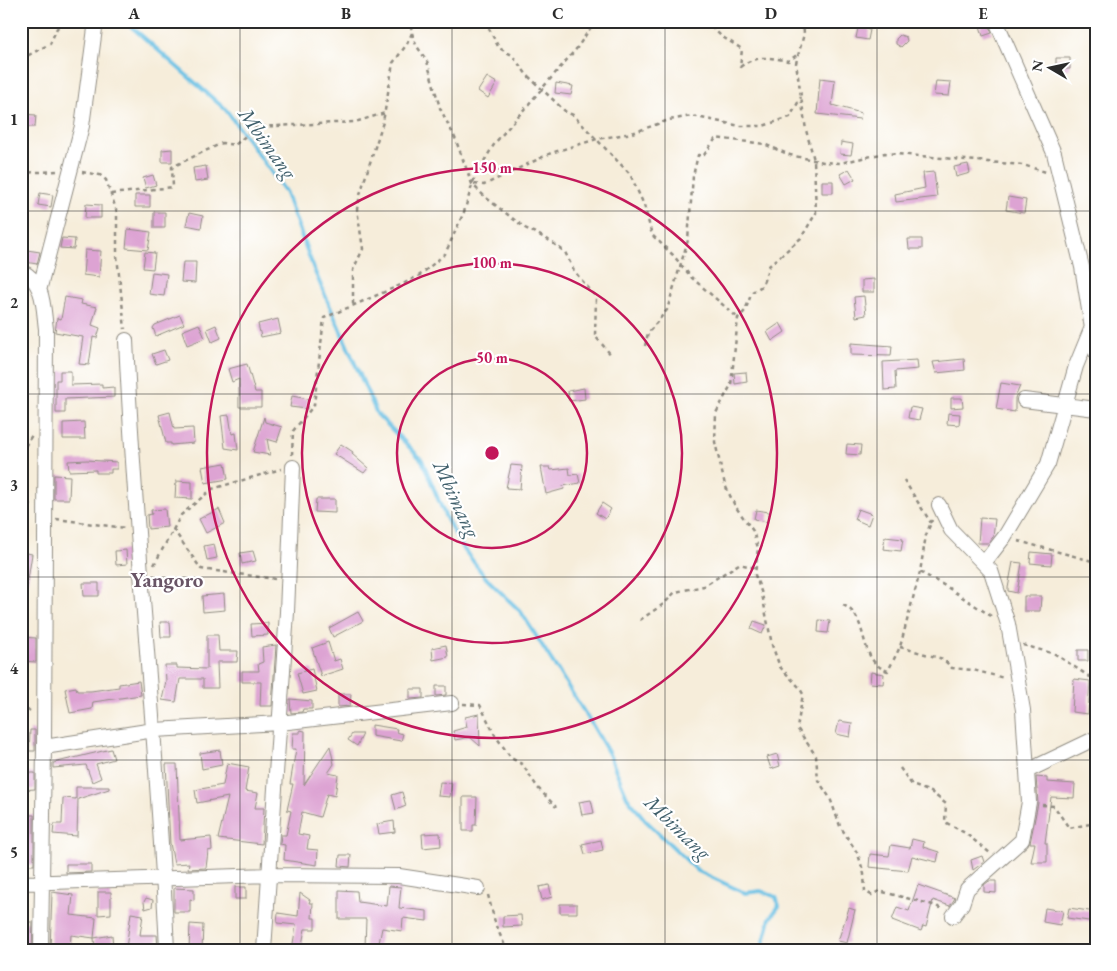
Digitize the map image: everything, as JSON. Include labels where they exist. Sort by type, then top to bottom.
[{"type":"street","points":[[41,950],[46,518],[46,329],[40,287],[82,126],[96,21]]},
{"type":"street","points":[[996,21],[1054,153],[1090,288],[1092,327],[1096,353]]},
{"type":"street","points":[[21,271],[28,274],[40,287]]},
{"type":"street","points":[[984,563],[1005,536],[1048,464],[1076,366],[1092,327]]},
{"type":"street","points":[[126,340],[130,440],[154,730],[167,950]]},
{"type":"street","points":[[1024,400],[1096,409]]},
{"type":"street","points":[[264,950],[288,590],[293,467]]},
{"type":"street","points":[[939,505],[951,530],[991,571],[1008,624],[1019,684],[1027,771],[1028,804],[1022,840],[967,890],[962,904],[954,916]]},
{"type":"street","points":[[44,748],[154,730],[280,723],[452,704]]},
{"type":"street","points":[[1027,771],[1096,738]]},
{"type":"street","points":[[21,883],[270,875],[399,876],[478,888]]},
{"type":"path","points":[[21,59],[50,44],[58,28],[67,21]]},
{"type":"path","points":[[410,21],[416,46],[427,61],[440,108],[455,138],[472,184],[485,197],[525,228],[547,239],[565,252],[574,271],[596,297],[595,336],[612,356]]},
{"type":"path","points":[[485,21],[499,48],[512,54],[527,74],[597,139],[630,174],[644,205],[652,235],[705,290],[738,318]]},
{"type":"path","points":[[152,568],[181,515],[212,489],[260,474],[293,467],[293,431],[314,405],[324,318],[411,280],[445,254],[464,212],[475,176],[495,143],[577,48],[595,21]]},
{"type":"path","points":[[706,21],[720,36],[742,49],[740,68],[748,61],[768,56],[788,61],[799,54]]},
{"type":"path","points":[[803,21],[804,34],[796,63],[806,130],[814,160],[816,213],[801,238],[770,266],[762,286],[752,292],[745,311],[738,318],[731,385],[716,413],[715,442],[725,485],[735,506],[753,531],[758,548],[755,575],[762,594],[772,645],[780,667],[799,687],[802,694],[797,728],[816,756],[818,780],[830,798],[840,826],[858,854],[864,874],[865,892],[872,896],[879,892],[937,906],[954,916]]},
{"type":"path","points":[[353,304],[353,270],[363,249],[357,209],[385,113],[393,63],[407,44],[412,33]]},
{"type":"path","points":[[472,184],[484,185],[551,153],[597,139],[632,133],[669,120],[692,116],[734,125],[763,126],[790,117],[801,97]]},
{"type":"path","points":[[111,194],[173,187],[172,167],[222,143],[235,145],[256,127],[355,122],[385,113]]},
{"type":"path","points":[[646,346],[648,333],[667,310],[688,240],[693,176],[698,155],[704,155],[716,138],[764,144],[790,155],[840,163],[885,153],[902,154],[1023,165],[1060,176]]},
{"type":"path","points":[[21,173],[69,170],[100,175],[106,180],[117,212],[117,256],[126,340]]},
{"type":"path","points":[[904,480],[931,524]]},
{"type":"path","points":[[21,500],[28,502],[46,518],[137,529]]},
{"type":"path","points":[[843,605],[851,608],[859,624],[869,659],[879,668],[888,671],[900,647],[931,524],[939,505]]},
{"type":"path","points":[[173,529],[201,569],[275,579],[288,590]]},
{"type":"path","points":[[1005,536],[1027,544],[1096,562]]},
{"type":"path","points":[[640,620],[665,603],[675,592],[704,586],[739,564],[756,568]]},
{"type":"path","points":[[900,647],[942,659],[952,668],[981,672],[1019,684]]},
{"type":"path","points":[[21,703],[25,706]]},
{"type":"path","points":[[452,704],[480,705],[495,735],[511,758],[522,764],[538,788],[556,808]]},
{"type":"path","points":[[900,768],[912,785],[931,792],[946,804],[945,822],[965,833],[996,858],[997,863]]},
{"type":"path","points":[[1028,804],[1054,806],[1069,828],[1096,823]]},
{"type":"path","points":[[478,888],[488,892],[496,926],[507,950]]},
{"type":"building","points":[[988,24],[992,33],[983,36],[980,26]]},
{"type":"building","points":[[858,28],[870,30],[868,40],[856,38]]},
{"type":"building","points":[[900,35],[906,37],[907,41],[901,47],[896,44],[896,39]]},
{"type":"building","points":[[1056,58],[1070,58],[1070,69],[1056,69]]},
{"type":"building","points":[[487,77],[497,83],[488,98],[478,91]]},
{"type":"building","points":[[820,78],[835,80],[832,105],[861,113],[860,119],[817,114]]},
{"type":"building","points":[[936,81],[951,82],[949,96],[934,95]]},
{"type":"building","points":[[556,83],[573,86],[571,95],[555,93]]},
{"type":"building","points":[[21,114],[36,115],[35,127],[21,127]]},
{"type":"building","points":[[841,142],[853,144],[851,155],[840,154]]},
{"type":"building","points":[[172,149],[172,162],[162,162],[162,150]]},
{"type":"building","points":[[968,164],[970,173],[956,177],[954,167]]},
{"type":"building","points":[[206,166],[208,180],[195,182],[193,168]]},
{"type":"building","points":[[849,169],[855,179],[846,184],[840,174]]},
{"type":"building","points":[[934,172],[937,197],[896,202],[895,194],[925,188],[923,173]]},
{"type":"building","points":[[153,175],[156,185],[146,188],[143,178]]},
{"type":"building","points":[[822,181],[833,181],[833,193],[822,193]]},
{"type":"building","points":[[40,193],[53,195],[51,207],[38,205]]},
{"type":"building","points":[[135,195],[150,195],[150,207],[135,207]]},
{"type":"building","points":[[1008,197],[1026,200],[1024,213],[1006,210]]},
{"type":"building","points":[[86,204],[101,205],[101,218],[85,218]]},
{"type":"building","points":[[154,212],[165,212],[165,228],[154,228]]},
{"type":"building","points":[[189,213],[203,216],[201,228],[186,225]]},
{"type":"building","points":[[128,229],[151,232],[148,250],[126,248]]},
{"type":"building","points":[[62,238],[75,239],[74,249],[60,248]]},
{"type":"building","points":[[908,239],[922,239],[922,249],[909,249]]},
{"type":"building","points":[[27,250],[40,252],[37,264],[25,262]]},
{"type":"building","points":[[85,250],[101,251],[99,277],[83,275]]},
{"type":"building","points":[[145,252],[155,253],[153,269],[143,268]]},
{"type":"building","points":[[183,262],[196,262],[195,283],[181,282]]},
{"type":"building","points":[[152,272],[167,274],[164,296],[149,294]]},
{"type":"building","points":[[874,279],[874,292],[862,292],[862,280]]},
{"type":"building","points":[[864,296],[866,315],[856,317],[854,297]]},
{"type":"building","points":[[65,297],[82,300],[81,304],[97,307],[92,325],[100,328],[97,338],[93,337],[89,365],[79,364],[83,337],[55,332],[57,318],[61,319]]},
{"type":"building","points":[[180,315],[184,324],[156,336],[153,328],[155,325]]},
{"type":"building","points":[[278,319],[281,333],[261,337],[258,324]]},
{"type":"building","points":[[780,323],[785,332],[772,341],[767,332]]},
{"type":"building","points":[[199,324],[205,338],[187,345],[182,331]]},
{"type":"building","points":[[216,325],[221,338],[212,342],[207,329]]},
{"type":"building","points":[[851,343],[892,346],[891,356],[851,355]]},
{"type":"building","points":[[164,350],[168,360],[156,364],[152,354]]},
{"type":"building","points":[[964,359],[965,370],[936,373],[933,362]]},
{"type":"building","points":[[917,360],[918,369],[895,371],[896,389],[884,390],[883,362]]},
{"type":"building","points":[[247,364],[255,392],[261,392],[261,407],[239,407],[239,379],[232,382],[228,369]]},
{"type":"building","points":[[60,371],[71,371],[71,385],[102,384],[102,388],[114,387],[114,397],[65,399],[65,413],[56,413],[56,380],[60,380]]},
{"type":"building","points":[[746,372],[747,382],[735,384],[734,373]]},
{"type":"building","points":[[1001,383],[1020,386],[1015,398],[1015,412],[996,409]]},
{"type":"building","points":[[584,388],[585,399],[569,401],[568,391]]},
{"type":"building","points":[[292,396],[308,399],[307,409],[290,407]]},
{"type":"building","points":[[951,398],[962,398],[963,407],[951,408]]},
{"type":"building","points":[[910,407],[922,409],[919,420],[908,418]]},
{"type":"building","points":[[170,412],[174,429],[193,428],[194,443],[171,445],[171,443],[166,443],[159,415]]},
{"type":"building","points":[[948,413],[960,414],[959,425],[947,424]]},
{"type":"building","points":[[229,415],[232,434],[236,433],[238,450],[225,448],[221,416]]},
{"type":"building","points":[[264,417],[265,422],[282,427],[277,442],[267,439],[270,455],[253,452]]},
{"type":"building","points":[[84,422],[85,439],[63,439],[63,423]]},
{"type":"building","points":[[341,444],[353,452],[352,454],[368,468],[364,473],[334,454]]},
{"type":"building","points":[[847,444],[861,445],[860,455],[846,454]]},
{"type":"building","points":[[68,461],[117,462],[117,469],[111,469],[111,473],[96,473],[96,470],[69,471]]},
{"type":"building","points":[[225,463],[228,479],[205,483],[202,467]]},
{"type":"building","points":[[511,465],[522,466],[520,489],[506,488]]},
{"type":"building","points":[[541,467],[550,467],[551,470],[569,468],[570,475],[578,474],[580,483],[563,486],[564,489],[546,494]]},
{"type":"building","points":[[54,475],[70,476],[69,499],[54,499]]},
{"type":"building","points":[[176,481],[192,482],[192,499],[175,498]]},
{"type":"building","points":[[316,499],[335,499],[335,513],[315,512]]},
{"type":"building","points":[[602,503],[611,509],[605,519],[596,513]]},
{"type":"building","points":[[165,509],[167,527],[148,529],[147,515],[152,514],[151,510]]},
{"type":"building","points":[[219,509],[225,523],[206,533],[199,519]]},
{"type":"building","points":[[858,509],[872,514],[868,525],[854,519]]},
{"type":"building","points":[[756,510],[769,512],[767,522],[754,519]]},
{"type":"building","points":[[980,518],[995,519],[993,537],[988,543],[978,543]]},
{"type":"building","points":[[885,537],[903,539],[901,551],[883,549]]},
{"type":"building","points":[[214,544],[217,558],[207,560],[204,546]]},
{"type":"building","points":[[126,550],[127,564],[116,565],[115,551]]},
{"type":"building","points":[[253,551],[256,561],[242,564],[240,553]]},
{"type":"building","points":[[21,552],[32,554],[27,586],[21,585]]},
{"type":"building","points":[[1031,552],[1052,554],[1051,565],[1030,563]]},
{"type":"building","points":[[1013,562],[1022,563],[1017,593],[1008,591]]},
{"type":"building","points":[[83,583],[99,583],[99,596],[84,596]]},
{"type":"building","points":[[224,594],[225,610],[203,612],[202,596]]},
{"type":"building","points":[[1024,596],[1041,596],[1040,611],[1024,611]]},
{"type":"building","points":[[358,612],[363,621],[333,637],[329,628]]},
{"type":"building","points":[[819,620],[830,621],[828,633],[818,632]]},
{"type":"building","points":[[754,621],[766,625],[762,634],[751,629]]},
{"type":"building","points":[[160,622],[170,622],[171,637],[161,637]]},
{"type":"building","points":[[268,623],[268,635],[252,636],[251,624]]},
{"type":"building","points":[[207,635],[218,635],[219,651],[238,651],[237,662],[217,662],[218,688],[203,688],[203,679],[180,679],[176,702],[162,700],[166,681],[165,665],[177,665],[177,668],[207,669]]},
{"type":"building","points":[[21,637],[36,638],[36,662],[21,661]]},
{"type":"building","points":[[328,642],[334,661],[340,659],[343,669],[321,676],[312,648]]},
{"type":"building","points":[[276,645],[272,706],[260,706],[261,682],[242,682],[242,671],[259,671],[258,664],[263,662],[262,647]]},
{"type":"building","points":[[446,645],[448,657],[433,660],[432,648]]},
{"type":"building","points":[[1078,650],[1088,650],[1088,661],[1078,661]]},
{"type":"building","points":[[312,669],[317,691],[303,694],[297,673]]},
{"type":"building","points":[[871,672],[884,674],[883,684],[870,683]]},
{"type":"building","points":[[1074,679],[1090,681],[1088,714],[1072,712]]},
{"type":"building","points":[[139,681],[141,695],[93,702],[92,709],[70,713],[65,689],[76,687],[77,691],[91,691],[119,687],[119,684]]},
{"type":"building","points":[[436,686],[446,686],[446,695],[436,696]]},
{"type":"building","points":[[410,689],[423,689],[423,698],[410,699]]},
{"type":"building","points":[[338,694],[351,694],[350,706],[338,707]]},
{"type":"building","points":[[290,699],[312,701],[312,709],[303,709],[302,712],[291,713]]},
{"type":"building","points":[[479,714],[480,746],[470,737],[455,740],[453,731],[467,727],[465,717]]},
{"type":"building","points":[[839,721],[852,723],[850,737],[836,734]]},
{"type":"building","points":[[372,725],[397,729],[396,732],[403,734],[401,741],[372,736]]},
{"type":"building","points":[[30,730],[35,730],[35,751],[29,751]]},
{"type":"building","points":[[300,730],[305,731],[304,785],[330,746],[334,764],[328,773],[338,775],[335,796],[327,794],[320,817],[302,812],[298,834],[309,836],[307,849],[318,850],[317,865],[284,860],[285,845],[280,844],[281,835],[286,835],[291,811],[287,810],[293,784],[290,784],[296,749],[292,749],[293,733],[300,733]]},
{"type":"building","points":[[352,734],[363,734],[357,746],[348,740]]},
{"type":"building","points":[[111,749],[114,759],[96,764],[101,778],[92,782],[86,765],[53,768],[53,763]]},
{"type":"building","points":[[220,750],[222,765],[202,769],[200,753]]},
{"type":"building","points":[[777,754],[780,766],[771,769],[767,757]]},
{"type":"building","points":[[227,763],[249,767],[245,791],[258,793],[255,808],[264,808],[262,844],[218,839],[228,797],[197,803],[195,790],[223,785]]},
{"type":"building","points":[[166,764],[177,764],[180,840],[211,837],[212,850],[208,851],[206,868],[188,869],[189,863],[174,864],[170,843]]},
{"type":"building","points":[[21,773],[35,773],[35,789],[21,790]]},
{"type":"building","points":[[1036,777],[1047,778],[1047,782],[1075,784],[1074,798],[1051,797],[1045,843],[1047,843],[1047,862],[1031,862],[1035,843],[1030,843],[1038,803]]},
{"type":"building","points":[[440,782],[452,783],[450,797],[438,796]]},
{"type":"building","points":[[76,787],[109,787],[109,789],[78,799],[77,836],[53,834],[54,824],[62,824],[63,798],[76,799]]},
{"type":"building","points":[[402,792],[406,806],[396,810],[392,795]]},
{"type":"building","points":[[463,797],[477,797],[476,825],[473,825],[473,831],[463,831]]},
{"type":"building","points":[[591,800],[594,813],[582,815],[579,802]]},
{"type":"building","points":[[21,815],[34,815],[34,865],[21,865]]},
{"type":"building","points":[[394,821],[395,832],[379,834],[377,824]]},
{"type":"building","points":[[440,833],[441,846],[423,848],[422,834]]},
{"type":"building","points":[[912,839],[924,842],[923,847],[939,852],[937,862],[912,856],[908,871],[869,867],[870,854],[889,856],[891,845],[910,848]]},
{"type":"building","points":[[601,840],[603,850],[585,854],[582,844]]},
{"type":"building","points":[[340,855],[351,855],[350,867],[339,866]]},
{"type":"building","points":[[982,856],[984,862],[973,870],[971,860]]},
{"type":"building","points":[[66,864],[91,864],[91,872],[66,873]]},
{"type":"building","points":[[989,881],[996,881],[996,893],[984,892],[984,885]]},
{"type":"building","points":[[549,885],[552,897],[542,900],[539,887]]},
{"type":"building","points":[[918,885],[955,898],[950,906],[933,900],[926,927],[923,926],[921,931],[892,920],[897,907],[909,911]]},
{"type":"building","points":[[389,886],[401,887],[399,908],[427,911],[427,921],[403,918],[402,931],[382,928],[378,948],[365,947],[366,919],[339,919],[339,890],[357,891],[358,902],[387,906]]},
{"type":"building","points":[[235,887],[246,887],[246,899],[235,899]]},
{"type":"building","points":[[174,888],[194,889],[194,900],[190,899],[190,912],[174,912]]},
{"type":"building","points":[[52,892],[73,895],[71,915],[96,918],[94,938],[71,935],[70,950],[50,950]]},
{"type":"building","points":[[98,892],[111,892],[111,914],[98,915]]},
{"type":"building","points":[[300,893],[310,900],[309,903],[313,903],[312,918],[315,918],[315,929],[305,929],[301,950],[292,950],[296,925],[277,923],[278,913],[298,916]]},
{"type":"building","points":[[146,898],[153,900],[152,907],[145,909],[144,902]]},
{"type":"building","points":[[560,904],[577,904],[577,913],[560,913]]},
{"type":"building","points":[[849,908],[855,910],[847,943],[838,941]]},
{"type":"building","points":[[1045,908],[1063,911],[1060,925],[1043,922]]},
{"type":"building","points":[[1069,908],[1096,912],[1096,922],[1067,918]]},
{"type":"building","points":[[131,913],[143,915],[140,935],[157,935],[158,949],[126,948]]},
{"type":"building","points":[[521,915],[522,926],[503,927],[503,916]]},
{"type":"building","points":[[21,922],[33,922],[32,950],[21,950]]},
{"type":"building","points":[[190,924],[203,925],[202,950],[189,950]]},
{"type":"building","points":[[112,935],[113,948],[95,950],[94,938]]},
{"type":"waterway","name":"Mbimang","points":[[125,21],[226,110],[285,191],[315,272],[377,414],[422,460],[446,518],[462,547],[486,578],[521,612],[593,726],[609,754],[627,797],[645,820],[698,871],[745,893],[761,891],[776,897],[779,906],[770,918],[762,950]]},
{"type":"district","name":"Yangoro","points":[[167,579]]}]
